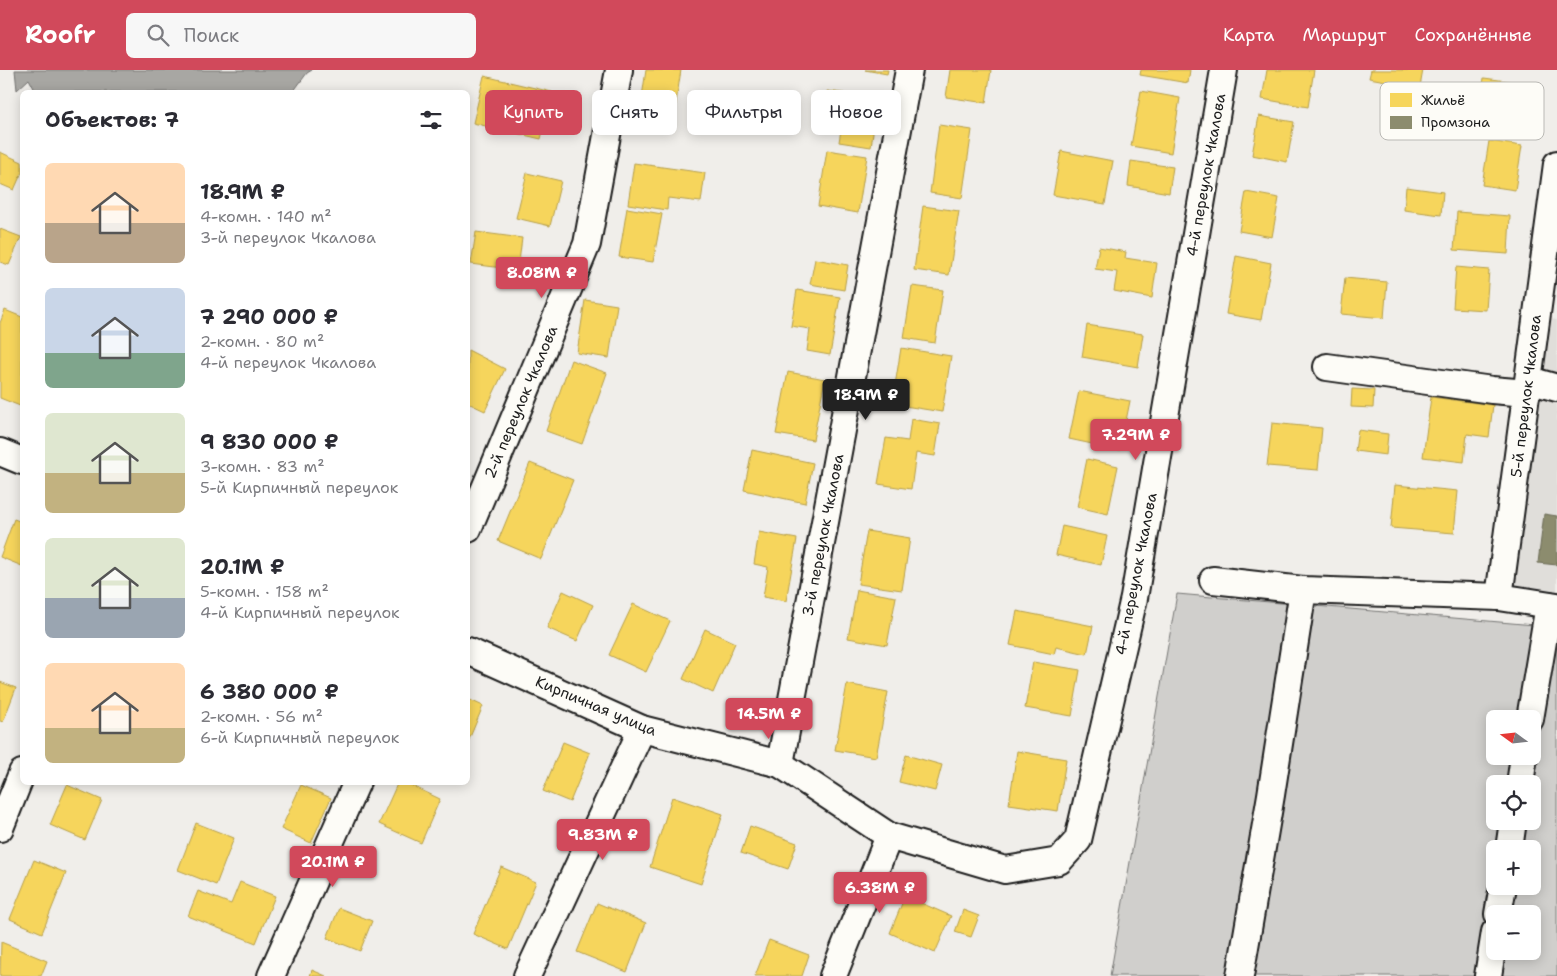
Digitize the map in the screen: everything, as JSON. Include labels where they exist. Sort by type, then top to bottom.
[{"type":"street","name":"2-й переулок Чкалова","points":[[470,523],[587,244],[619,70]]},
{"type":"street","name":"3-й переулок Чкалова","points":[[780,764],[909,70]]},
{"type":"street","name":"4-й переулок Чкалова","points":[[1059,861],[1078,840],[1134,598],[1224,70]]},
{"type":"street","name":"5-й переулок Чкалова","points":[[1499,597],[1528,386],[1549,275],[1557,164]]},
{"type":"street","points":[[1327,366],[1492,390],[1528,386],[1557,388]]},
{"type":"street","points":[[0,452],[20,460]]},
{"type":"street","points":[[1213,580],[1303,590],[1499,597],[1553,606],[1532,710]]},
{"type":"street","points":[[1240,976],[1303,590]]},
{"type":"street","name":"Кирпичная улица","points":[[470,652],[642,729],[780,764],[889,836],[1005,870],[1059,861]]},
{"type":"street","points":[[528,976],[642,729]]},
{"type":"street","points":[[0,828],[20,778]]},
{"type":"street","points":[[271,976],[356,785]]},
{"type":"street","points":[[833,976],[889,836]]},
{"type":"street","points":[[1488,976],[1491,960]]},
{"type":"shaded area","points":[[15,70],[312,70],[307,73],[294,90],[35,90],[29,79],[17,90]]},
{"type":"shaded area","points":[[1544,318],[1557,320],[1557,591],[1511,584]]},
{"type":"shaded area","points":[[1177,594],[1557,627],[1557,976],[1110,976]]},
{"type":"building: Жильё","points":[[646,70],[681,70],[677,96],[677,90],[643,90]]},
{"type":"building: Жильё","points":[[865,70],[888,70],[887,74]]},
{"type":"building: Жильё","points":[[950,70],[991,70],[986,103],[946,97]]},
{"type":"building: Жильё","points":[[1141,70],[1190,70],[1188,83],[1140,75]]},
{"type":"building: Жильё","points":[[1267,70],[1314,70],[1308,107],[1262,99]]},
{"type":"building: Жильё","points":[[1371,70],[1423,70],[1421,82],[1392,82],[1369,78]]},
{"type":"building: Жильё","points":[[484,76],[544,90],[485,90],[485,126],[473,123]]},
{"type":"building: Жильё","points":[[1484,78],[1514,82],[1483,82]]},
{"type":"building: Жильё","points":[[1141,91],[1180,98],[1171,153],[1131,146]]},
{"type":"building: Жильё","points":[[1259,116],[1294,122],[1287,162],[1252,155]]},
{"type":"building: Жильё","points":[[939,125],[972,130],[962,198],[930,193]]},
{"type":"building: Жильё","points":[[524,135],[542,135],[541,139]]},
{"type":"building: Жильё","points":[[840,135],[873,135],[871,147],[839,142]]},
{"type":"building: Жильё","points":[[1489,141],[1522,146],[1515,190],[1482,185]]},
{"type":"building: Жильё","points":[[827,150],[867,156],[858,213],[818,206]]},
{"type":"building: Жильё","points":[[1061,151],[1113,161],[1105,204],[1053,195]]},
{"type":"building: Жильё","points":[[0,152],[20,161],[20,176],[14,190],[0,184]]},
{"type":"building: Жильё","points":[[1131,161],[1173,167],[1169,193],[1128,186]]},
{"type":"building: Жильё","points":[[634,163],[705,173],[701,202],[668,198],[667,210],[628,204]]},
{"type":"building: Жильё","points":[[527,173],[561,181],[550,226],[516,218]]},
{"type":"building: Жильё","points":[[1406,187],[1443,192],[1441,215],[1404,210]]},
{"type":"building: Жильё","points":[[1246,192],[1279,198],[1272,237],[1239,231]]},
{"type":"building: Жильё","points":[[923,206],[959,211],[949,275],[914,270]]},
{"type":"building: Жильё","points":[[627,208],[662,214],[653,262],[619,257]]},
{"type":"building: Жильё","points":[[1457,212],[1510,216],[1508,254],[1454,250]]},
{"type":"building: Жильё","points":[[0,229],[20,237],[20,239],[9,265],[0,262]]},
{"type":"building: Жильё","points":[[476,232],[522,238],[518,270],[471,264]]},
{"type":"building: Жильё","points":[[1099,247],[1126,252],[1125,258],[1157,263],[1152,298],[1114,291],[1117,272],[1095,269]]},
{"type":"building: Жильё","points":[[1236,256],[1271,263],[1261,320],[1226,314]]},
{"type":"building: Жильё","points":[[815,259],[848,265],[844,290],[810,284]]},
{"type":"building: Жильё","points":[[1456,267],[1489,270],[1486,310],[1453,308]]},
{"type":"building: Жильё","points":[[1345,278],[1387,282],[1384,318],[1341,314]]},
{"type":"building: Жильё","points":[[912,286],[943,290],[935,343],[904,338]]},
{"type":"building: Жильё","points":[[797,290],[840,297],[830,355],[807,351],[810,329],[791,326]]},
{"type":"building: Жильё","points":[[585,300],[617,305],[609,358],[577,353]]},
{"type":"building: Жильё","points":[[5,310],[20,316],[20,406],[0,398],[0,323]]},
{"type":"building: Жильё","points":[[1087,325],[1143,334],[1138,367],[1082,357]]},
{"type":"building: Жильё","points":[[901,348],[951,356],[942,412],[892,404]]},
{"type":"building: Жильё","points":[[470,351],[505,369],[485,411],[470,404]]},
{"type":"building: Жильё","points":[[571,360],[607,373],[582,444],[546,431]]},
{"type":"building: Жильё","points":[[788,372],[825,379],[813,440],[776,434]]},
{"type":"building: Жильё","points":[[1352,389],[1374,390],[1373,408],[1351,407]]},
{"type":"building: Жильё","points":[[1079,391],[1130,401],[1120,450],[1069,439]]},
{"type":"building: Жильё","points":[[1431,397],[1493,405],[1489,437],[1467,434],[1464,462],[1423,457]]},
{"type":"building: Жильё","points":[[911,419],[940,424],[935,456],[916,453],[911,489],[878,484],[886,438],[908,441]]},
{"type":"building: Жильё","points":[[1272,423],[1322,428],[1318,470],[1267,466]]},
{"type":"building: Жильё","points":[[1358,430],[1388,434],[1386,455],[1355,451]]},
{"type":"building: Жильё","points":[[752,450],[813,463],[805,503],[744,490]]},
{"type":"building: Жильё","points":[[1087,459],[1118,466],[1108,514],[1077,507]]},
{"type":"building: Жильё","points":[[530,463],[573,480],[541,559],[498,541]]},
{"type":"building: Жильё","points":[[1395,485],[1458,491],[1454,533],[1391,528]]},
{"type":"building: Жильё","points":[[14,519],[20,521],[20,565],[0,557]]},
{"type":"building: Жильё","points":[[1062,526],[1107,536],[1101,565],[1056,555]]},
{"type":"building: Жильё","points":[[867,531],[910,538],[902,590],[858,584]]},
{"type":"building: Жильё","points":[[759,532],[797,539],[786,601],[763,597],[768,567],[754,564]]},
{"type":"building: Жильё","points":[[857,590],[896,597],[887,645],[848,638]]},
{"type":"building: Жильё","points":[[563,591],[593,605],[577,641],[547,628]]},
{"type":"building: Жильё","points":[[633,604],[670,621],[646,672],[609,655]]},
{"type":"building: Жильё","points":[[1017,611],[1093,626],[1087,654],[1056,647],[1054,654],[1010,645]]},
{"type":"building: Жильё","points":[[705,629],[735,643],[713,693],[683,679]]},
{"type":"building: Жильё","points":[[1033,662],[1080,670],[1072,716],[1025,708]]},
{"type":"building: Жильё","points":[[0,682],[16,688],[3,722],[0,721]]},
{"type":"building: Жильё","points":[[847,684],[888,692],[876,757],[835,750]]},
{"type":"building: Жильё","points":[[470,700],[483,706],[470,737]]},
{"type":"building: Жильё","points":[[563,742],[590,753],[570,802],[543,791]]},
{"type":"building: Жильё","points":[[1017,751],[1066,759],[1058,811],[1009,804]]},
{"type":"building: Жильё","points":[[906,755],[942,765],[935,791],[899,782]]},
{"type":"building: Жильё","points":[[67,785],[102,800],[85,840],[50,825]]},
{"type":"building: Жильё","points":[[301,785],[331,798],[311,843],[281,829]]},
{"type":"building: Жильё","points":[[397,785],[410,785],[440,799],[421,843],[379,824]]},
{"type":"building: Жильё","points":[[672,797],[723,814],[701,884],[650,867]]},
{"type":"building: Жильё","points":[[196,823],[234,838],[216,885],[178,870]]},
{"type":"building: Жильё","points":[[750,826],[797,843],[788,869],[741,853]]},
{"type":"building: Жильё","points":[[34,860],[66,873],[42,933],[10,919]]},
{"type":"building: Жильё","points":[[501,867],[536,882],[508,949],[473,934]]},
{"type":"building: Жильё","points":[[240,882],[275,896],[256,943],[188,916],[198,891],[231,904]]},
{"type":"building: Жильё","points":[[905,896],[951,916],[935,953],[890,933]]},
{"type":"building: Жильё","points":[[597,903],[646,923],[627,972],[577,952]]},
{"type":"building: Жильё","points":[[339,908],[372,921],[360,951],[327,938]]},
{"type":"building: Жильё","points":[[963,910],[979,916],[971,937],[955,932]]},
{"type":"building: Жильё","points":[[769,940],[809,955],[802,976],[755,976]]},
{"type":"building: Жильё","points":[[1,942],[47,961],[41,976],[0,976]]},
{"type":"building: Жильё","points":[[312,970],[326,976],[310,976]]},
{"type":"building: Промзона","points":[[1544,514],[1557,516],[1557,565],[1538,563]]}]
